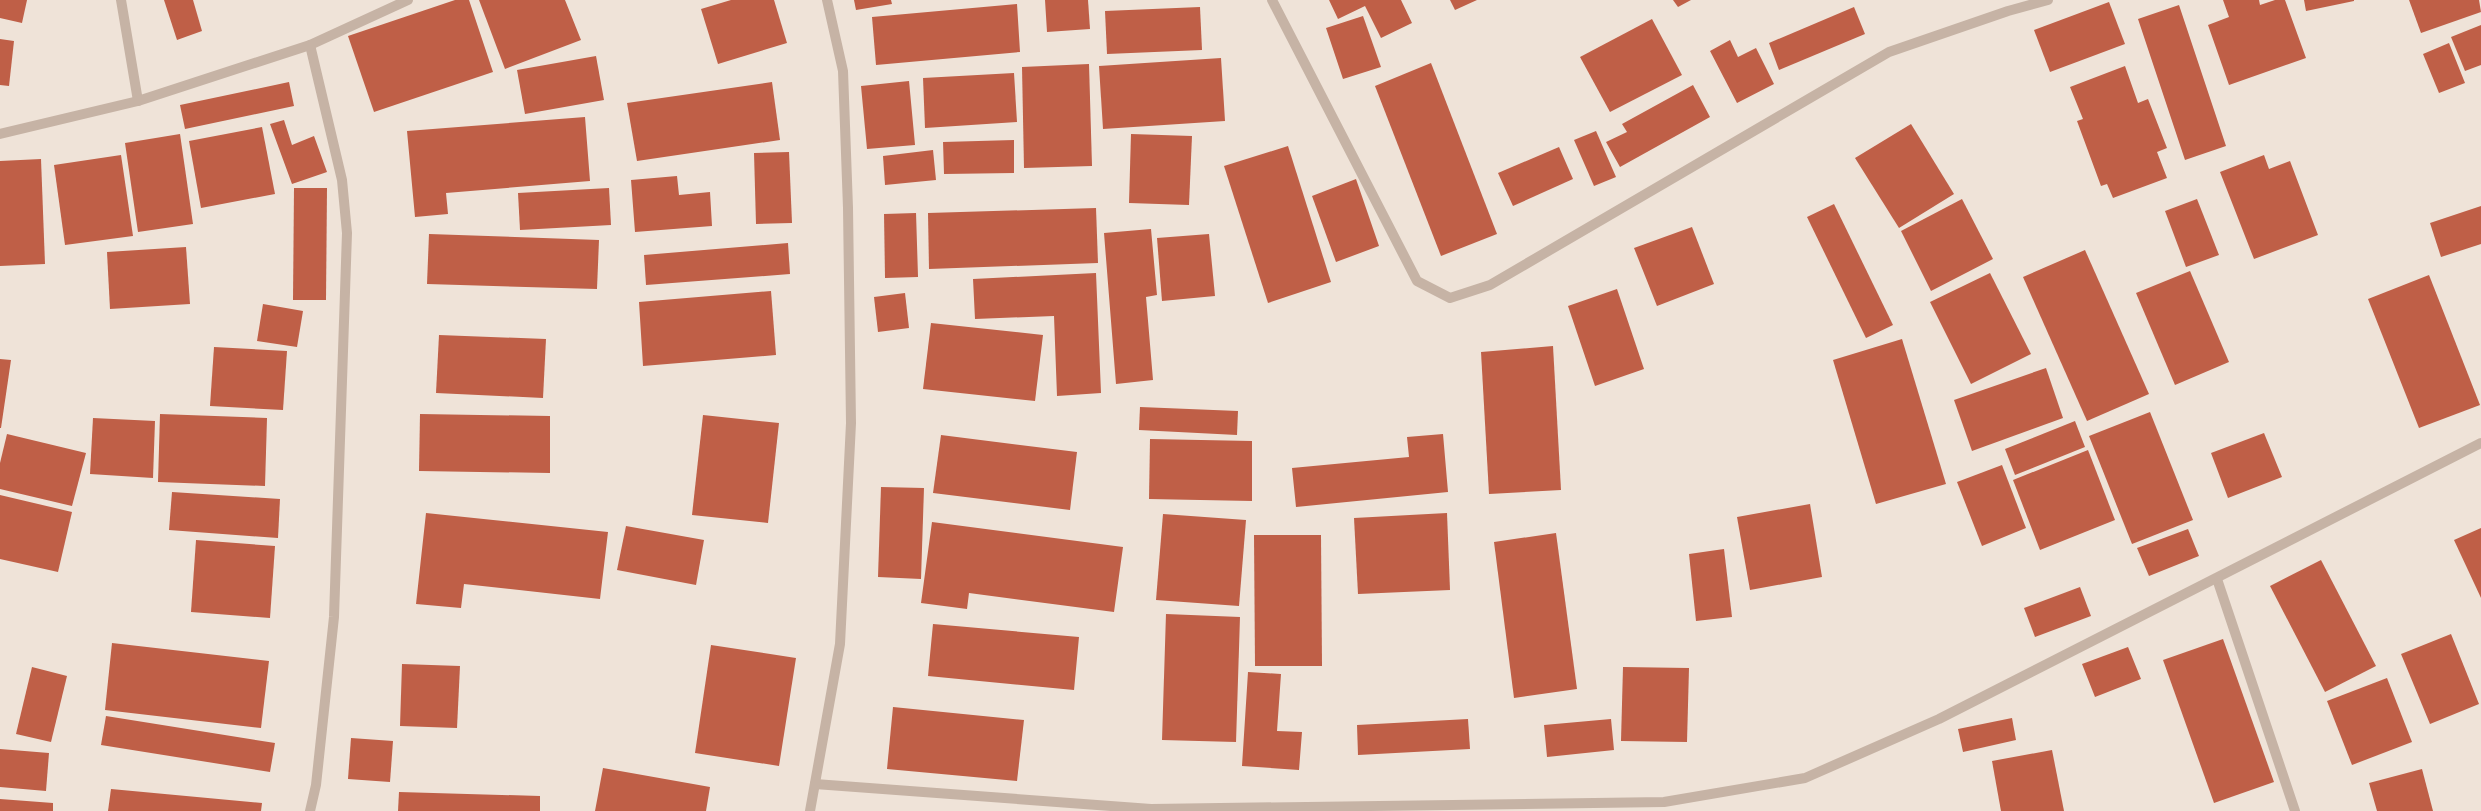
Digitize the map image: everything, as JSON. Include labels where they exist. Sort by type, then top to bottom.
[{"type":"street","points":[[121,0],[138,101]]},
{"type":"street","points":[[0,134],[138,101],[310,45],[408,0]]},
{"type":"street","points":[[810,811],[840,644],[851,423],[848,208],[843,70],[827,0]]},
{"type":"street","points":[[1272,0],[1417,281],[1450,298],[1490,285],[1889,52],[2008,11],[2048,0]]},
{"type":"street","points":[[310,45],[342,180],[347,233],[334,616],[316,785],[310,811]]},
{"type":"street","points":[[815,784],[1151,808],[1664,802],[1805,778],[1939,719],[2217,579],[2481,443]]},
{"type":"street","points":[[2217,579],[2295,811]]},
{"type":"building","points":[[0,0],[27,0],[22,23],[0,18]]},
{"type":"building","points":[[164,0],[193,0],[202,31],[177,40]]},
{"type":"building","points":[[455,0],[469,0],[493,72],[374,112],[348,36]]},
{"type":"building","points":[[479,0],[565,0],[581,40],[505,69]]},
{"type":"building","points":[[731,0],[774,0],[787,43],[718,64],[701,9]]},
{"type":"building","points":[[854,0],[891,0],[892,4],[856,10]]},
{"type":"building","points":[[1045,0],[1088,0],[1090,29],[1047,32]]},
{"type":"building","points":[[1329,0],[1401,0],[1412,23],[1381,38],[1365,6],[1338,19]]},
{"type":"building","points":[[1450,0],[1477,0],[1455,10]]},
{"type":"building","points":[[1673,0],[1691,0],[1678,7]]},
{"type":"building","points":[[2223,0],[2259,0],[2260,5],[2275,0],[2285,0],[2306,58],[2229,85],[2208,25],[2229,17]]},
{"type":"building","points":[[2304,0],[2354,0],[2354,1],[2306,11]]},
{"type":"building","points":[[2409,0],[2479,0],[2481,12],[2421,33]]},
{"type":"building","points":[[2109,2],[2125,44],[2050,72],[2034,30]]},
{"type":"building","points":[[1017,4],[1020,52],[876,65],[872,17]]},
{"type":"building","points":[[2179,5],[2226,146],[2185,160],[2138,19]]},
{"type":"building","points":[[1200,7],[1202,50],[1107,54],[1105,11]]},
{"type":"building","points":[[1854,7],[1865,34],[1779,70],[1769,43]]},
{"type":"building","points":[[1363,16],[1381,67],[1343,79],[1326,28]]},
{"type":"building","points":[[1652,19],[1682,75],[1610,112],[1580,57]]},
{"type":"building","points":[[2481,25],[2481,65],[2465,71],[2451,37]]},
{"type":"building","points":[[0,39],[14,41],[9,86],[0,85]]},
{"type":"building","points":[[1730,40],[1738,57],[1756,48],[1774,84],[1737,103],[1710,51]]},
{"type":"building","points":[[2449,43],[2465,83],[2439,93],[2423,54]]},
{"type":"building","points":[[596,56],[604,100],[525,114],[517,70]]},
{"type":"building","points":[[1221,58],[1225,121],[1103,129],[1099,66]]},
{"type":"building","points":[[1431,63],[1497,234],[1441,256],[1375,86]]},
{"type":"building","points":[[1089,64],[1092,166],[1024,168],[1022,67]]},
{"type":"building","points":[[2125,66],[2138,103],[2148,99],[2167,148],[2157,152],[2167,178],[2113,198],[2107,184],[2101,186],[2077,121],[2083,119],[2070,87]]},
{"type":"building","points":[[1014,73],[1017,122],[925,128],[923,78]]},
{"type":"building","points":[[909,81],[915,145],[867,149],[861,86]]},
{"type":"building","points":[[289,82],[294,106],[185,129],[180,105]]},
{"type":"building","points":[[772,82],[780,140],[637,161],[627,103]]},
{"type":"building","points":[[1693,85],[1710,117],[1620,167],[1606,142],[1627,132],[1622,124]]},
{"type":"building","points":[[585,117],[590,181],[446,193],[448,214],[415,217],[407,131]]},
{"type":"building","points":[[284,120],[292,145],[314,136],[327,172],[292,184],[270,124]]},
{"type":"building","points":[[1911,124],[1954,194],[1899,228],[1855,158]]},
{"type":"building","points":[[262,127],[275,194],[201,208],[189,141]]},
{"type":"building","points":[[1596,131],[1616,177],[1594,186],[1574,140]]},
{"type":"building","points":[[180,134],[193,224],[138,232],[125,143]]},
{"type":"building","points":[[1131,134],[1192,136],[1189,205],[1129,203]]},
{"type":"building","points":[[1014,140],[1014,173],[944,174],[943,142]]},
{"type":"building","points":[[1288,146],[1331,282],[1268,303],[1224,166]]},
{"type":"building","points":[[1559,147],[1573,179],[1513,206],[1498,173]]},
{"type":"building","points":[[933,150],[936,180],[885,185],[883,156]]},
{"type":"building","points":[[789,152],[792,223],[756,224],[754,153]]},
{"type":"building","points":[[121,155],[133,236],[65,245],[54,165]]},
{"type":"building","points":[[2264,155],[2269,169],[2290,161],[2318,235],[2254,259],[2220,172]]},
{"type":"building","points":[[41,159],[45,264],[0,266],[0,161]]},
{"type":"building","points":[[677,176],[679,195],[710,192],[712,226],[635,232],[631,180]]},
{"type":"building","points":[[1356,179],[1379,246],[1336,262],[1312,196]]},
{"type":"building","points":[[294,188],[327,188],[326,300],[293,300]]},
{"type":"building","points":[[609,188],[611,225],[520,230],[518,193]]},
{"type":"building","points":[[1962,199],[1993,259],[1931,291],[1901,231]]},
{"type":"building","points":[[2197,199],[2219,255],[2186,267],[2165,211]]},
{"type":"building","points":[[1834,204],[1893,325],[1866,338],[1807,217]]},
{"type":"building","points":[[2481,206],[2481,244],[2441,257],[2430,223]]},
{"type":"building","points":[[1096,208],[1098,263],[929,269],[928,213]]},
{"type":"building","points":[[916,213],[918,277],[885,278],[884,214]]},
{"type":"building","points":[[1692,227],[1714,284],[1657,306],[1634,248]]},
{"type":"building","points":[[1151,229],[1157,295],[1146,297],[1153,380],[1116,384],[1104,233]]},
{"type":"building","points":[[429,234],[599,240],[597,289],[427,284]]},
{"type":"building","points":[[1209,234],[1215,296],[1162,301],[1157,238]]},
{"type":"building","points":[[788,243],[790,274],[646,285],[644,255]]},
{"type":"building","points":[[186,247],[190,304],[110,309],[107,252]]},
{"type":"building","points":[[2085,250],[2149,394],[2087,421],[2023,277]]},
{"type":"building","points":[[2190,271],[2229,362],[2175,385],[2136,293]]},
{"type":"building","points":[[1096,273],[1101,393],[1057,396],[1054,316],[975,319],[973,279]]},
{"type":"building","points":[[1990,273],[2031,354],[1971,384],[1930,302]]},
{"type":"building","points":[[2429,275],[2480,405],[2419,428],[2368,299]]},
{"type":"building","points":[[1617,289],[1644,369],[1595,386],[1568,306]]},
{"type":"building","points":[[771,291],[776,355],[643,366],[639,302]]},
{"type":"building","points":[[905,293],[909,328],[878,332],[874,297]]},
{"type":"building","points":[[263,304],[303,311],[297,347],[257,341]]},
{"type":"building","points":[[931,323],[1043,335],[1035,401],[923,389]]},
{"type":"building","points":[[439,335],[546,339],[543,398],[436,393]]},
{"type":"building","points":[[1902,339],[1946,484],[1876,504],[1833,360]]},
{"type":"building","points":[[1553,346],[1561,490],[1489,494],[1481,352]]},
{"type":"building","points":[[214,347],[287,351],[283,410],[210,406]]},
{"type":"building","points":[[0,359],[11,360],[1,428],[0,428]]},
{"type":"building","points":[[2046,368],[2063,418],[1972,451],[1954,400]]},
{"type":"building","points":[[1140,407],[1238,411],[1237,435],[1139,430]]},
{"type":"building","points":[[2150,412],[2193,520],[2132,544],[2089,436]]},
{"type":"building","points":[[160,414],[267,418],[265,486],[158,482]]},
{"type":"building","points":[[420,414],[550,416],[550,473],[419,471]]},
{"type":"building","points":[[703,415],[779,423],[768,523],[692,515]]},
{"type":"building","points":[[93,418],[155,421],[153,478],[90,474]]},
{"type":"building","points":[[2075,421],[2085,447],[2015,475],[2005,449]]},
{"type":"building","points":[[2264,433],[2282,477],[2228,498],[2211,453]]},
{"type":"building","points":[[7,434],[86,453],[72,506],[0,489],[0,463]]},
{"type":"building","points":[[1443,434],[1448,492],[1296,507],[1292,468],[1409,457],[1407,437]]},
{"type":"building","points":[[941,435],[1077,452],[1070,510],[933,493]]},
{"type":"building","points":[[1150,439],[1252,441],[1252,501],[1149,499]]},
{"type":"building","points":[[2088,450],[2115,520],[2040,550],[2013,480]]},
{"type":"building","points":[[2002,465],[2026,528],[1982,546],[1957,482]]},
{"type":"building","points":[[881,487],[924,488],[921,579],[878,577]]},
{"type":"building","points":[[172,492],[280,499],[278,538],[169,530]]},
{"type":"building","points":[[0,495],[72,512],[58,572],[0,559]]},
{"type":"building","points":[[1810,504],[1822,577],[1750,590],[1737,517]]},
{"type":"building","points":[[426,513],[608,532],[600,599],[464,584],[461,608],[416,604]]},
{"type":"building","points":[[1447,513],[1450,590],[1358,594],[1354,518]]},
{"type":"building","points":[[1163,514],[1246,520],[1239,606],[1156,600]]},
{"type":"building","points":[[932,522],[1123,547],[1114,612],[969,593],[967,609],[921,603]]},
{"type":"building","points":[[626,526],[704,540],[696,585],[617,570]]},
{"type":"building","points":[[2481,528],[2481,598],[2454,540]]},
{"type":"building","points":[[2188,529],[2199,556],[2149,576],[2137,548]]},
{"type":"building","points":[[1556,533],[1577,689],[1514,698],[1494,542]]},
{"type":"building","points":[[1254,535],[1321,535],[1322,666],[1255,666]]},
{"type":"building","points":[[196,540],[275,546],[270,618],[191,612]]},
{"type":"building","points":[[1724,549],[1732,617],[1696,621],[1689,554]]},
{"type":"building","points":[[2321,560],[2376,666],[2325,692],[2270,586]]},
{"type":"building","points":[[2080,587],[2091,616],[2035,637],[2024,608]]},
{"type":"building","points":[[1166,614],[1240,617],[1236,742],[1162,740]]},
{"type":"building","points":[[933,624],[1079,637],[1074,690],[928,676]]},
{"type":"building","points":[[2451,634],[2479,704],[2430,724],[2401,654]]},
{"type":"building","points":[[2223,639],[2274,782],[2214,803],[2163,660]]},
{"type":"building","points":[[112,643],[269,661],[261,728],[105,710]]},
{"type":"building","points":[[711,645],[796,658],[779,766],[695,753]]},
{"type":"building","points":[[2128,647],[2141,679],[2095,697],[2082,664]]},
{"type":"building","points":[[402,664],[460,666],[457,728],[400,726]]},
{"type":"building","points":[[32,667],[67,676],[51,742],[16,734]]},
{"type":"building","points":[[1623,667],[1689,668],[1687,742],[1621,741]]},
{"type":"building","points":[[1248,672],[1281,674],[1277,731],[1302,732],[1299,770],[1242,766]]},
{"type":"building","points":[[2387,678],[2412,742],[2352,765],[2327,701]]},
{"type":"building","points":[[893,707],[1024,720],[1017,781],[887,769]]},
{"type":"building","points":[[106,716],[275,743],[270,772],[101,745]]},
{"type":"building","points":[[2012,718],[2016,740],[1963,752],[1958,729]]},
{"type":"building","points":[[1468,719],[1470,749],[1358,755],[1357,725]]},
{"type":"building","points":[[1611,719],[1614,750],[1547,757],[1544,725]]},
{"type":"building","points":[[351,738],[393,741],[390,782],[348,779]]},
{"type":"building","points":[[0,749],[49,753],[46,791],[0,787]]},
{"type":"building","points":[[2052,750],[2064,811],[2001,811],[1992,761]]},
{"type":"building","points":[[603,768],[710,787],[706,811],[595,811]]},
{"type":"building","points":[[2422,769],[2433,811],[2377,811],[2369,783]]},
{"type":"building","points":[[111,789],[262,803],[261,811],[108,811]]},
{"type":"building","points":[[399,792],[540,796],[540,811],[398,811]]},
{"type":"building","points":[[0,799],[53,803],[53,811],[0,811]]}]
